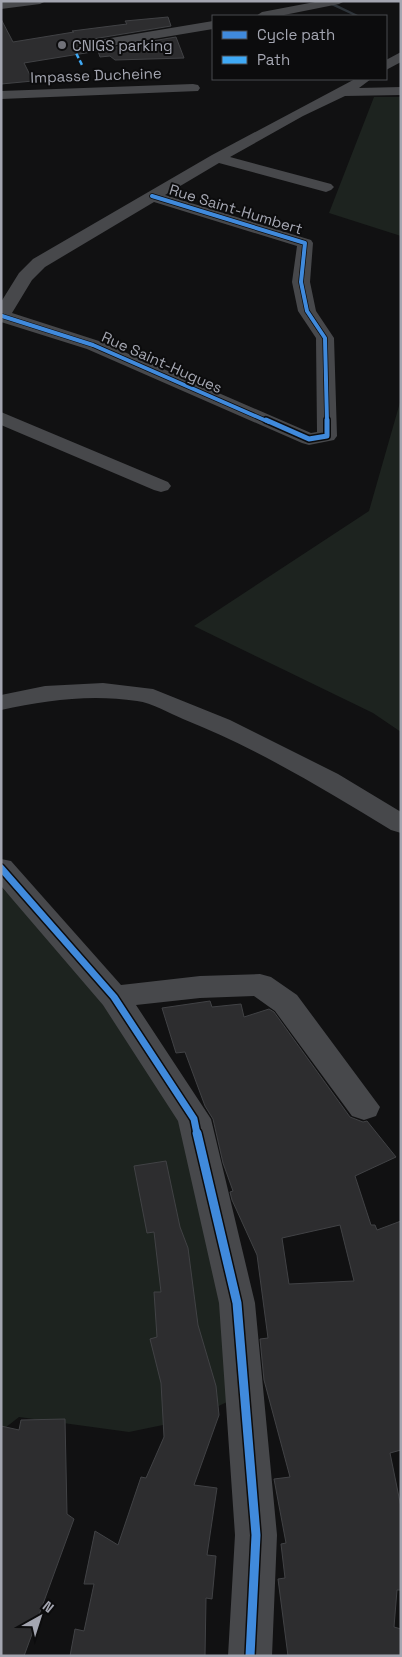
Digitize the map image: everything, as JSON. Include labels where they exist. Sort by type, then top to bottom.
[{"type":"street","points":[[1,6],[40,1]]},
{"type":"street","points":[[267,15],[339,1]]},
{"type":"street","points":[[87,46],[212,25]]},
{"type":"street","points":[[387,65],[401,56]]},
{"type":"street","points":[[387,73],[401,72]]},
{"type":"street","points":[[2,316],[25,277],[39,263],[218,158],[298,113],[344,92],[362,80]]},
{"type":"street","name":"Impasse Ducheine","points":[[1,95],[193,88]]},
{"type":"street","points":[[344,92],[401,91]]},
{"type":"street","points":[[218,158],[326,187]]},
{"type":"street","name":"Rue Saint-Humbert","points":[[152,196],[306,243],[301,282],[307,311],[325,338],[327,426],[327,436],[309,439]]},
{"type":"street","name":"Rue Saint-Hugues","points":[[2,316],[93,345],[309,439]]},
{"type":"street","points":[[1,418],[160,486]]},
{"type":"street","points":[[1,703],[45,693],[103,690],[144,694],[229,729],[329,780],[401,824]]},
{"type":"street","points":[[1,868],[114,997],[194,1120],[237,1303],[256,1535],[250,1656]]},
{"type":"street","points":[[114,997],[200,986],[260,985],[286,1003],[364,1107]]},
{"type":"shaded area","points":[[374,97],[401,97],[401,236],[329,213]]},
{"type":"shaded area","points":[[401,399],[401,732],[373,713],[194,626],[369,511]]},
{"type":"shaded area","points":[[1,887],[126,1010],[201,1155],[237,1389],[229,1401],[192,1419],[129,1432],[19,1417],[1,1431]]},
{"type":"building","points":[[168,17],[171,26],[87,40],[79,47],[87,52],[176,37],[184,58],[115,60],[110,56],[100,57],[98,51],[24,63],[33,81],[1,84],[1,19],[13,42],[74,32],[72,31],[127,24],[125,21]]},
{"type":"building","points":[[210,1001],[212,1007],[241,1004],[244,1017],[269,1009],[274,1012],[350,1117],[363,1122],[367,1121],[396,1157],[355,1176],[371,1225],[375,1225],[377,1230],[401,1221],[401,1450],[390,1453],[401,1507],[401,1590],[397,1590],[394,1627],[401,1629],[401,1655],[288,1656],[278,1579],[285,1578],[281,1544],[286,1543],[274,1479],[290,1477],[264,1380],[260,1339],[268,1338],[257,1255],[232,1200],[230,1192],[233,1191],[223,1163],[213,1119],[205,1106],[185,1052],[176,1053],[162,1008]],"holes":[[[340,1225],[354,1281],[289,1284],[282,1238]]]},
{"type":"building","points":[[166,1161],[180,1227],[188,1248],[198,1325],[216,1386],[219,1415],[194,1485],[217,1488],[207,1555],[216,1556],[212,1599],[206,1598],[205,1656],[70,1656],[75,1629],[84,1631],[94,1584],[84,1584],[95,1531],[118,1545],[141,1477],[146,1478],[164,1437],[161,1383],[150,1339],[157,1337],[154,1292],[161,1292],[154,1232],[147,1233],[134,1166]]},
{"type":"building","points":[[65,1419],[67,1514],[74,1519],[24,1656],[1,1656],[1,1426],[19,1430],[21,1420]]},
{"type":"waterway","points":[[332,4],[356,15]]},
{"type":"marked path","points":[[73,47],[82,65]]},
{"type":"cycle path","points":[[2,316],[93,345],[309,439],[327,436],[325,338],[307,311],[301,282],[305,243],[152,196]]},
{"type":"cycle path","points":[[1,868],[114,997],[194,1119],[237,1303],[256,1535],[250,1656]]},
{"type":"place","name":"CNIGS parking","points":[[62,45]]}]
